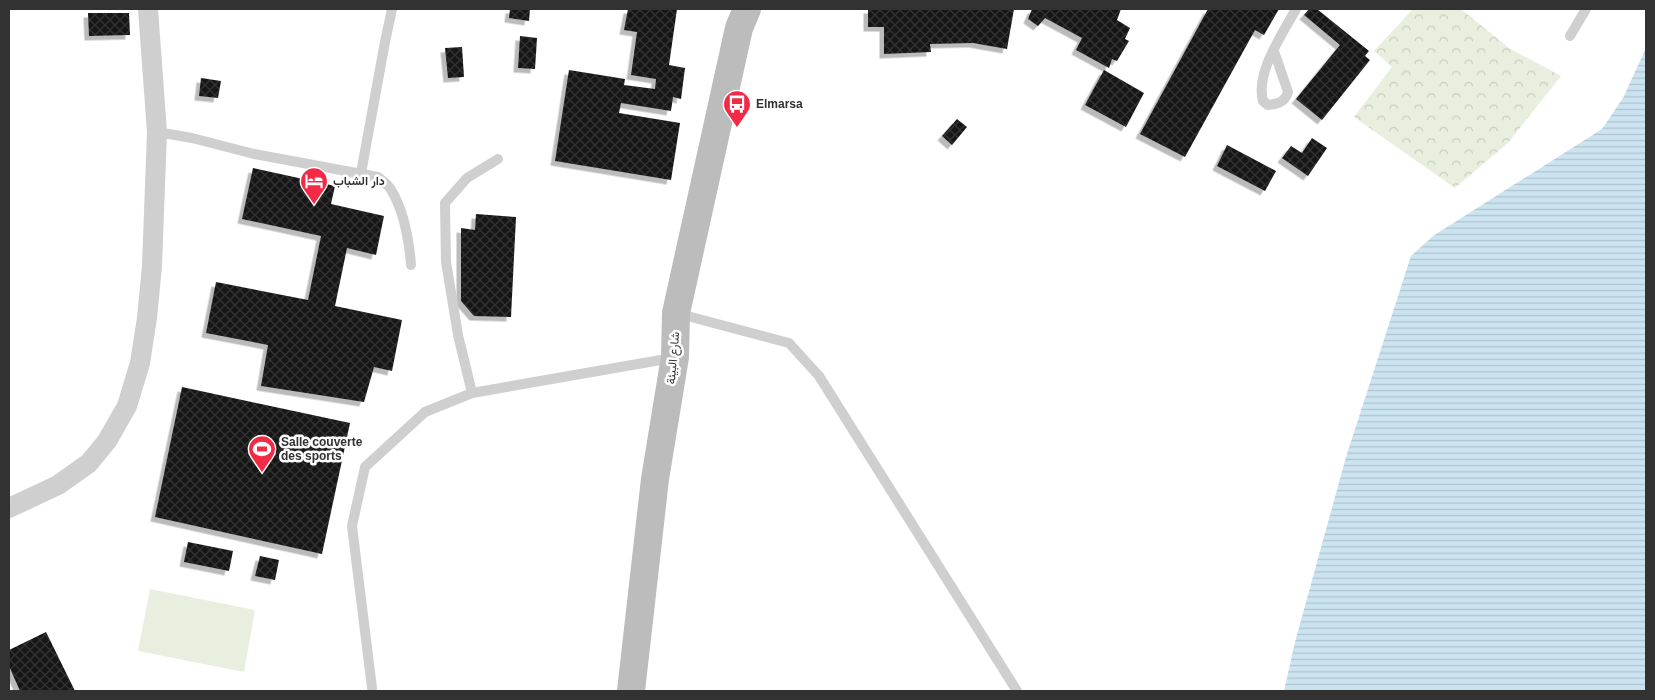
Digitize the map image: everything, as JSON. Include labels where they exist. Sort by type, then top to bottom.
[{"type":"main road","name":"شارع البيئة","points":[[631,691],[656,478],[675,357],[676,312],[741,15]]},
{"type":"street","points":[[9,508],[58,485],[90,464],[107,441],[127,406],[140,363],[152,266],[157,132],[148,9]]},
{"type":"lane","points":[[361,173],[392,9]]},
{"type":"lane","points":[[1274,51],[1288,92],[1282,102],[1268,105],[1262,101],[1260,94],[1265,71],[1274,51],[1296,9]]},
{"type":"lane","points":[[1570,36],[1586,9]]},
{"type":"lane","points":[[157,132],[192,138],[254,154],[378,177],[389,187],[400,210],[409,240],[411,265]]},
{"type":"lane","points":[[472,393],[458,335],[446,262],[444,203],[467,178],[498,159]]},
{"type":"lane","points":[[676,312],[790,343],[796,349],[819,376],[1017,691]]},
{"type":"lane","points":[[372,688],[352,526],[365,467],[425,412],[472,393],[675,357]]},
{"type":"green space","points":[[1413,9],[1461,9],[1509,48],[1561,76],[1508,143],[1455,188],[1354,117],[1392,67],[1374,51]]},
{"type":"green space","points":[[150,589],[255,610],[244,672],[138,651]]},
{"type":"water","points":[[1646,48],[1646,691],[1284,691],[1295,642],[1346,457],[1411,256],[1433,236],[1602,129],[1623,98]]},
{"type":"building","points":[[510,9],[530,9],[529,21],[509,18]]},
{"type":"building","points":[[628,9],[677,9],[669,65],[685,68],[681,99],[673,97],[671,111],[621,103],[619,113],[680,123],[671,180],[555,161],[569,70],[625,79],[624,85],[655,89],[656,79],[631,75],[637,32],[624,30]]},
{"type":"building","points":[[868,9],[1014,9],[1007,49],[973,43],[930,44],[931,52],[884,54],[884,27],[868,27]]},
{"type":"building","points":[[1032,9],[1121,9],[1117,20],[1130,28],[1125,39],[1129,41],[1117,61],[1112,59],[1109,68],[1076,50],[1082,38],[1045,18],[1038,26],[1028,19]]},
{"type":"building","points":[[1208,9],[1279,9],[1264,35],[1255,30],[1185,157],[1140,134]]},
{"type":"building","points":[[1309,9],[1317,9],[1369,51],[1365,56],[1370,60],[1322,120],[1296,99],[1340,45],[1304,15]]},
{"type":"building","points":[[88,13],[129,13],[130,35],[89,36]]},
{"type":"building","points":[[520,36],[537,38],[535,69],[518,68]]},
{"type":"building","points":[[462,47],[464,77],[448,78],[445,48]]},
{"type":"building","points":[[1104,70],[1144,93],[1126,127],[1085,105]]},
{"type":"building","points":[[201,78],[221,81],[218,98],[199,96]]},
{"type":"building","points":[[957,119],[967,127],[952,145],[942,136]]},
{"type":"building","points":[[1312,138],[1327,148],[1308,176],[1282,158],[1291,146],[1302,153]]},
{"type":"building","points":[[1227,145],[1276,171],[1265,191],[1217,166]]},
{"type":"building","points":[[253,168],[335,186],[331,204],[384,216],[376,255],[347,248],[335,306],[402,320],[392,371],[374,367],[364,402],[261,386],[268,345],[206,333],[216,282],[308,300],[321,236],[242,219]]},
{"type":"building","points":[[476,214],[516,217],[511,317],[474,316],[461,301],[461,228],[475,230]]},
{"type":"building","points":[[182,387],[350,423],[322,554],[155,517]]},
{"type":"building","points":[[188,542],[233,551],[229,571],[184,562]]},
{"type":"building","points":[[260,556],[279,560],[275,580],[255,576]]},
{"type":"building","points":[[46,632],[75,691],[20,691],[9,666],[9,650]]},
{"type":"place","name":"Elmarsa","points":[[737,128]]},
{"type":"place","name":"دار الشباب","points":[[314,205]]},
{"type":"place","name":"Salle couverte des sports","points":[[262,473]]}]
